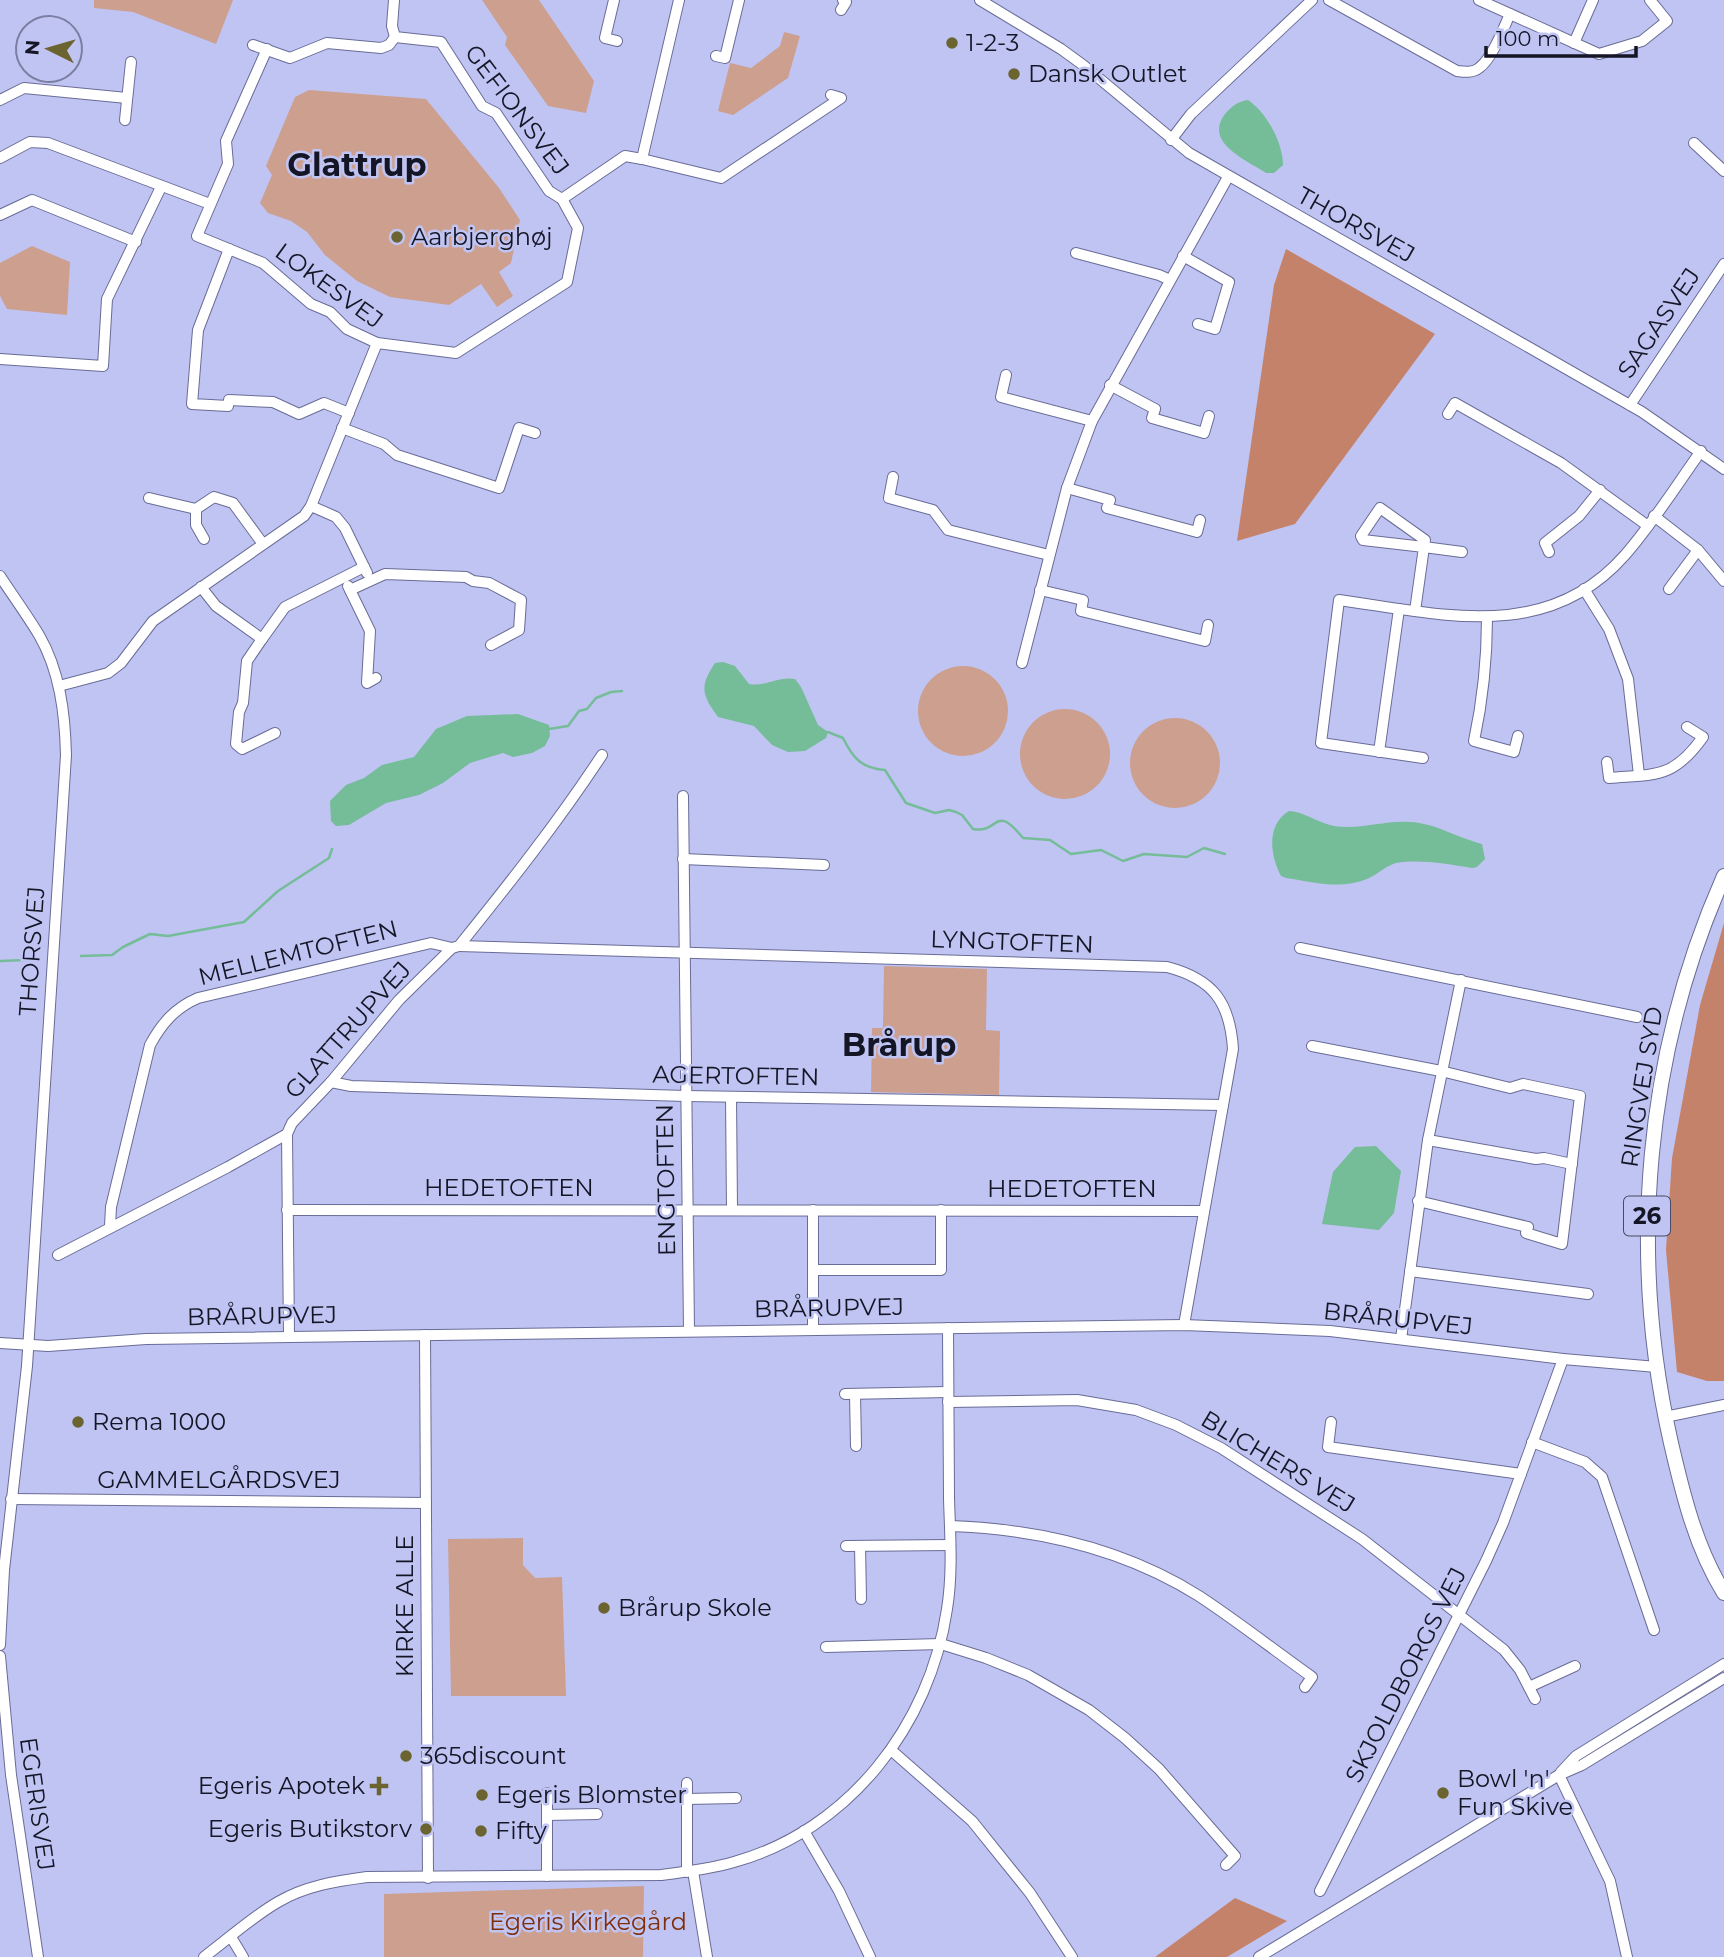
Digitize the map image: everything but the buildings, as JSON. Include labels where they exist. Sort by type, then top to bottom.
[{"type":"main road","name":"RINGVEJ SYD","points":[[1724,876],[1680,998],[1658,1100],[1651,1151],[1647,1244],[1649,1303],[1665,1417],[1692,1521],[1710,1569],[1724,1593]]},
{"type":"main road","name":"RINGVEJ SYD","points":[[1707,1558],[1724,1580]]},
{"type":"street","points":[[253,45],[290,58],[327,43],[381,48],[389,45],[395,37],[392,26],[394,0]]},
{"type":"street","points":[[614,0],[605,38],[617,41]]},
{"type":"street","points":[[642,159],[679,0]]},
{"type":"street","points":[[716,56],[725,58],[739,0]]},
{"type":"street","name":"THORSVEJ","points":[[980,0],[1061,49],[1171,140],[1228,177],[1630,405],[1724,469]]},
{"type":"street","points":[[1329,0],[1458,71],[1469,72],[1478,69],[1486,61],[1510,14]]},
{"type":"street","points":[[1479,0],[1599,54],[1642,41],[1667,21],[1650,0]]},
{"type":"street","points":[[1574,43],[1593,0]]},
{"type":"street","points":[[1171,140],[1191,114],[1306,2]]},
{"type":"street","name":"GEFIONSVEJ","points":[[395,37],[441,42],[482,106],[496,113],[549,191],[562,199]]},
{"type":"street","points":[[0,158],[30,142],[48,143],[210,204],[228,164],[226,141],[267,49]]},
{"type":"street","points":[[125,120],[131,62]]},
{"type":"street","points":[[0,100],[24,88],[127,98]]},
{"type":"street","points":[[377,342],[456,353],[567,282],[578,228],[562,199],[625,156],[721,178],[841,98],[831,95]]},
{"type":"street","points":[[1694,143],[1724,171]]},
{"type":"street","points":[[1021,663],[1067,488],[1091,421],[1228,177]]},
{"type":"street","points":[[0,359],[103,366],[107,299],[161,187]]},
{"type":"street","points":[[0,215],[32,200],[136,242]]},
{"type":"street","name":"LOKESVEJ","points":[[59,686],[108,673],[121,663],[153,621],[304,516],[311,506],[377,342],[346,329],[330,312],[311,304],[263,263],[197,236],[210,204]]},
{"type":"street","points":[[229,249],[198,330],[192,404],[228,406],[229,400],[273,402],[299,414],[324,404],[349,413]]},
{"type":"street","points":[[1076,253],[1170,280]]},
{"type":"street","points":[[1183,256],[1229,282],[1215,329],[1198,324]]},
{"type":"street","name":"SAGASVEJ","points":[[1630,405],[1724,264]]},
{"type":"street","points":[[1006,375],[1001,397],[1091,421]]},
{"type":"street","points":[[1110,385],[1155,408],[1152,418],[1205,433],[1209,416]]},
{"type":"street","points":[[1448,414],[1455,403],[1561,463],[1698,550],[1724,581]]},
{"type":"street","points":[[342,428],[384,444],[397,455],[499,488],[519,428],[534,433]]},
{"type":"street","points":[[1423,758],[1321,743],[1339,600],[1487,618],[1536,611],[1559,603],[1604,575],[1625,556],[1701,452]]},
{"type":"street","points":[[893,477],[889,498],[933,510],[948,530],[1049,555]]},
{"type":"street","points":[[1067,488],[1110,500],[1107,508],[1197,532],[1200,520]]},
{"type":"street","points":[[1549,552],[1545,543],[1579,516],[1600,489]]},
{"type":"street","points":[[149,498],[196,509],[214,498],[233,502],[263,544]]},
{"type":"street","points":[[311,506],[336,517],[345,528],[371,580]]},
{"type":"street","points":[[196,509],[195,525],[204,539]]},
{"type":"street","points":[[1415,611],[1424,547],[1425,540],[1380,509],[1362,537],[1363,540],[1424,547],[1462,552]]},
{"type":"street","points":[[1669,589],[1698,550]]},
{"type":"street","points":[[275,733],[242,749],[236,744],[247,661],[285,607],[364,567]]},
{"type":"street","points":[[350,590],[385,574],[466,577],[489,583],[521,600],[519,630],[491,645]]},
{"type":"street","name":"THORSVEJ","points":[[0,576],[39,635],[59,686],[64,713],[66,755],[29,1344]]},
{"type":"street","points":[[344,577],[370,631],[367,683],[376,678]]},
{"type":"street","points":[[201,587],[216,606],[262,639]]},
{"type":"street","points":[[1584,589],[1609,629],[1621,655],[1628,679],[1639,775]]},
{"type":"street","points":[[1040,590],[1083,600],[1081,611],[1205,641],[1208,625]]},
{"type":"street","points":[[1379,751],[1399,608]]},
{"type":"street","points":[[1487,618],[1487,663],[1474,741],[1514,752],[1518,736]]},
{"type":"street","points":[[1607,762],[1609,778],[1667,772],[1690,756],[1703,737],[1687,726]]},
{"type":"street","name":"GLATTRUPVEJ","points":[[58,1255],[287,1134],[292,1123],[331,1082],[399,1000],[455,947],[523,866],[602,755]]},
{"type":"street","name":"ENGTOFTEN","points":[[683,796],[689,1331]]},
{"type":"street","points":[[683,859],[824,865]]},
{"type":"street","name":"MELLEMTOFTEN","points":[[110,1226],[111,1207],[150,1045],[159,1029],[183,1005],[198,998],[430,943],[455,947]]},
{"type":"street","name":"LYNGTOFTEN","points":[[455,947],[1167,967],[1188,973],[1217,994],[1232,1028],[1233,1049],[1184,1325]]},
{"type":"street","points":[[1300,948],[1637,1017]]},
{"type":"street","points":[[1401,1339],[1428,1140],[1461,979]]},
{"type":"street","points":[[1312,1046],[1441,1071],[1510,1088],[1522,1084],[1580,1096],[1562,1244],[1526,1233],[1528,1227],[1418,1201]]},
{"type":"street","name":"AGERTOFTEN","points":[[331,1082],[351,1086],[686,1096],[1223,1105]]},
{"type":"street","points":[[731,1097],[732,1209]]},
{"type":"street","points":[[287,1134],[289,1337]]},
{"type":"street","points":[[1428,1140],[1573,1164]]},
{"type":"street","name":"HEDETOFTEN","points":[[287,1210],[1204,1211]]},
{"type":"street","points":[[813,1210],[813,1330]]},
{"type":"street","points":[[813,1270],[941,1270],[941,1210]]},
{"type":"street","points":[[1410,1271],[1588,1294]]},
{"type":"street","name":"BRÅRUPVEJ","points":[[0,1343],[48,1346],[146,1339],[1184,1325],[1284,1328],[1657,1367]]},
{"type":"street","points":[[204,1957],[279,1902],[335,1881],[367,1877],[661,1875],[690,1872],[733,1863],[767,1850],[804,1830],[841,1805],[891,1751],[914,1715],[927,1688],[941,1644],[950,1586],[948,1328]]},
{"type":"street","name":"KIRKE ALLE","points":[[425,1335],[428,1878]]},
{"type":"street","points":[[0,1645],[4,1570],[29,1344]]},
{"type":"street","name":"SKJOLDBORGS VEJ","points":[[1320,1891],[1486,1562],[1563,1359]]},
{"type":"street","name":"BLICHERS VEJ","points":[[856,1446],[850,1394],[1077,1400],[1136,1410],[1176,1425],[1222,1448],[1362,1539],[1504,1650],[1520,1670],[1535,1699]]},
{"type":"street","points":[[1665,1417],[1724,1405]]},
{"type":"street","points":[[1331,1422],[1328,1447],[1521,1474]]},
{"type":"street","points":[[1532,1442],[1585,1462],[1602,1477],[1654,1630]]},
{"type":"street","name":"GAMMELGÅRDSVEJ","points":[[11,1499],[426,1503]]},
{"type":"street","points":[[950,1526],[998,1528],[1041,1534],[1119,1557],[1155,1573],[1198,1596],[1312,1677],[1305,1687]]},
{"type":"street","points":[[846,1546],[950,1545]]},
{"type":"street","points":[[860,1546],[861,1599]]},
{"type":"street","points":[[826,1647],[941,1644],[1028,1675],[1089,1710],[1159,1769],[1235,1856],[1226,1865]]},
{"type":"street","name":"EGERISVEJ","points":[[0,1656],[11,1774],[38,1957]]},
{"type":"street","points":[[1559,1774],[1576,1756],[1724,1664]]},
{"type":"street","points":[[1529,1688],[1576,1666]]},
{"type":"street","points":[[1258,1957],[1559,1774],[1582,1765],[1724,1678]]},
{"type":"street","points":[[891,1751],[972,1821],[1030,1893],[1072,1957]]},
{"type":"street","points":[[1559,1774],[1610,1881],[1627,1957]]},
{"type":"street","points":[[687,1783],[690,1872],[707,1957]]},
{"type":"street","points":[[547,1793],[547,1876]]},
{"type":"street","points":[[687,1800],[736,1798]]},
{"type":"street","points":[[547,1815],[597,1814]]},
{"type":"street","points":[[804,1830],[839,1891],[870,1957]]},
{"type":"street","points":[[231,1937],[243,1957]]},
{"type":"green space","points":[[94,0],[233,0],[216,44],[133,12],[94,8]]},
{"type":"green space","points":[[482,0],[539,0],[594,81],[586,113],[548,106],[505,45],[507,37]]},
{"type":"green space","points":[[784,32],[800,36],[788,78],[733,115],[718,111],[730,63],[751,68],[780,46]]},
{"type":"green space","points":[[309,90],[426,99],[499,188],[520,220],[511,263],[499,272],[513,296],[497,307],[481,284],[449,305],[390,297],[357,281],[325,255],[307,232],[291,221],[268,213],[260,203],[272,175],[266,166],[295,97]]},
{"type":"green space","points":[[32,246],[70,262],[67,315],[7,309],[0,296],[0,263]]},
{"type":"green space","points":[[954,666],[972,666],[988,673],[1001,686],[1008,702],[1008,720],[1001,736],[988,749],[972,756],[954,756],[938,749],[925,736],[918,720],[918,702],[925,686],[938,673]]},
{"type":"green space","points":[[1056,709],[1074,709],[1090,716],[1103,729],[1110,745],[1110,763],[1103,779],[1090,792],[1074,799],[1056,799],[1040,792],[1027,779],[1020,763],[1020,745],[1027,729],[1040,716]]},
{"type":"green space","points":[[1166,718],[1184,718],[1200,725],[1213,738],[1220,754],[1220,772],[1213,788],[1200,801],[1184,808],[1166,808],[1150,801],[1137,788],[1130,772],[1130,754],[1137,738],[1150,725]]},
{"type":"green space","points":[[884,966],[987,969],[986,1030],[1000,1031],[999,1095],[871,1092],[872,1028],[883,1028]]},
{"type":"green space","points":[[523,1538],[523,1565],[535,1578],[562,1577],[566,1696],[451,1696],[448,1539]]},
{"type":"green space","name":"Egeris Kirkegård","points":[[644,1886],[643,1957],[384,1957],[384,1894]]},
{"type":"shaded area","points":[[1248,100],[1267,120],[1277,138],[1283,165],[1274,173],[1266,173],[1239,156],[1223,142],[1219,134],[1225,114],[1235,105]]},
{"type":"shaded area","points":[[1286,249],[1435,334],[1295,524],[1237,541],[1274,285]]},
{"type":"shaded area","points":[[723,662],[735,666],[749,684],[795,679],[818,725],[828,732],[826,738],[805,751],[788,752],[772,745],[754,726],[718,717],[704,691],[706,678],[715,663]]},
{"type":"shaded area","points":[[518,714],[549,725],[550,736],[545,746],[532,753],[513,757],[503,753],[470,763],[443,783],[419,795],[386,803],[349,825],[336,826],[331,821],[330,801],[346,785],[364,778],[382,765],[414,757],[436,729],[467,716]]},
{"type":"shaded area","points":[[1289,811],[1334,826],[1353,827],[1401,822],[1428,825],[1482,844],[1485,859],[1472,868],[1424,862],[1396,863],[1367,879],[1347,884],[1286,878],[1281,876],[1277,868],[1272,841],[1276,824]]},
{"type":"shaded area","points":[[1724,923],[1724,1381],[1707,1381],[1677,1372],[1666,1250],[1672,1158],[1700,1005]]},
{"type":"shaded area","points":[[1376,1146],[1401,1171],[1394,1213],[1379,1230],[1322,1224],[1333,1172],[1355,1147]]},
{"type":"shaded area","points":[[1235,1898],[1287,1921],[1227,1957],[1155,1957]]},
{"type":"waterway","points":[[549,729],[568,726],[579,711],[587,709],[596,698],[622,691]]},
{"type":"waterway","points":[[828,732],[843,738],[859,761],[885,770],[906,803],[935,813],[949,810],[956,812],[962,815],[973,829],[1007,822],[1023,838],[1050,840],[1071,854],[1101,850],[1123,861],[1144,854],[1187,857],[1204,848],[1225,854]]},
{"type":"waterway","points":[[81,956],[112,955],[150,934],[168,936],[244,922],[278,891],[329,858],[332,849]]},
{"type":"waterway","points":[[0,961],[27,960]]},
{"type":"place","name":"1-2-3","points":[[952,43]]},
{"type":"place","name":"Dansk Outlet","points":[[1014,74]]},
{"type":"place","name":"Aarbjerghøj","points":[[397,237]]},
{"type":"place","name":"Rema 1000","points":[[78,1422]]},
{"type":"place","name":"Brårup Skole","points":[[604,1608]]},
{"type":"place","name":"365discount","points":[[406,1756]]},
{"type":"place","name":"Egeris Apotek","points":[[379,1786]]},
{"type":"place","name":"Bowl 'n' Fun Skive","points":[[1443,1793]]},
{"type":"place","name":"Egeris Blomster","points":[[482,1795]]},
{"type":"place","name":"Egeris Butikstorv","points":[[426,1829]]},
{"type":"place","name":"Fifty","points":[[481,1831]]},
{"type":"district","name":"Glattrup","points":[[357,165]]},
{"type":"district","name":"Brårup","points":[[899,1045]]}]
